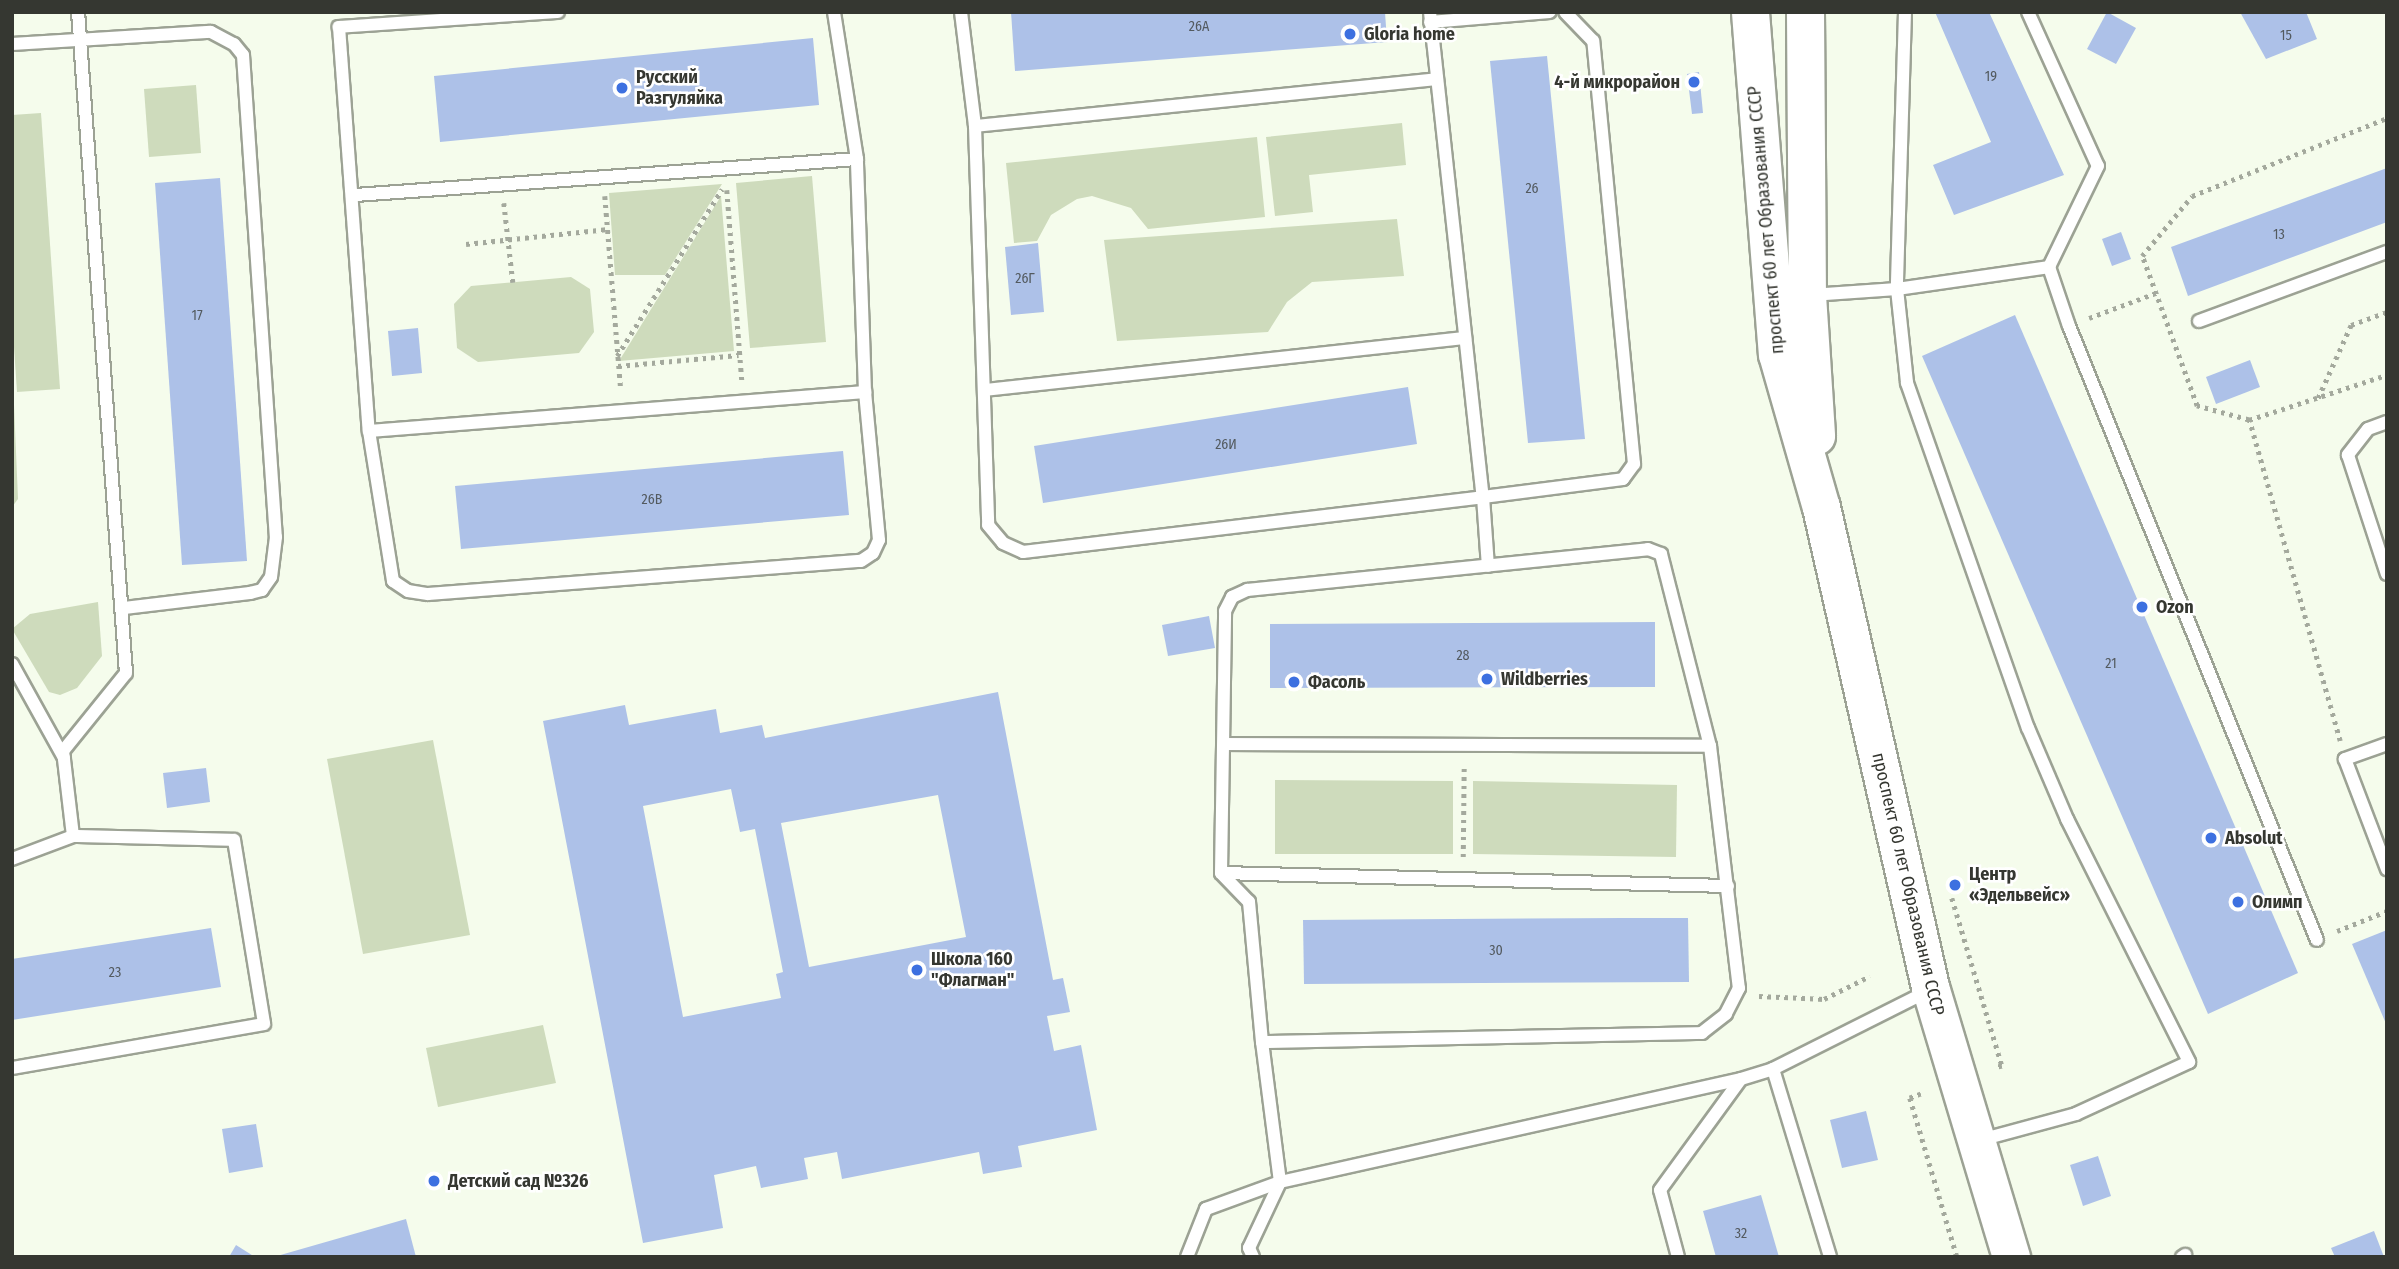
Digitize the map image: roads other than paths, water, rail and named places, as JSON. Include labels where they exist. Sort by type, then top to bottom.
[{"type":"main road","name":"проспект 60 лет Образования СССР","points":[[1750,12],[1777,354],[1821,507],[1931,990],[2011,1257]]},
{"type":"main road","name":"проспект 60 лет Образования СССР","points":[[1805,12],[1807,295],[1821,507]]},
{"type":"lane","points":[[63,751],[126,673],[124,608],[78,12]]},
{"type":"lane","points":[[338,12],[355,195],[369,431],[393,581],[408,591],[428,594],[861,561],[873,553],[879,540],[865,391],[857,159],[834,12]]},
{"type":"lane","points":[[339,27],[558,12]]},
{"type":"lane","points":[[961,12],[975,126],[988,525],[1003,543],[1023,552],[1623,479],[1634,464],[1593,41],[1565,12]]},
{"type":"lane","points":[[1488,566],[1483,497],[1430,17],[1550,12]]},
{"type":"lane","points":[[1905,12],[1897,289],[1907,383],[2028,728],[2067,819],[2189,1062],[2076,1114],[1977,1141]]},
{"type":"lane","points":[[2028,12],[2098,166],[2049,267],[2069,326],[2317,940]]},
{"type":"lane","points":[[12,44],[211,32],[234,44],[243,55],[276,537],[271,577],[262,590],[250,593],[124,608]]},
{"type":"lane","points":[[975,126],[1436,79]]},
{"type":"lane","points":[[355,195],[857,159]]},
{"type":"lane","points":[[2199,321],[2387,253]]},
{"type":"lane","points":[[1807,295],[1897,289],[2049,267]]},
{"type":"lane","points":[[985,390],[1465,338]]},
{"type":"lane","points":[[369,431],[865,391]]},
{"type":"lane","points":[[2387,422],[2368,429],[2348,455],[2387,574]]},
{"type":"lane","points":[[1253,1257],[1249,1248],[1279,1182],[1262,1042],[1250,902],[1221,873],[1226,744],[1225,611],[1232,597],[1247,590],[1648,549],[1661,554],[1710,746],[1739,988],[1726,1014],[1702,1032],[1262,1042]]},
{"type":"lane","points":[[12,664],[63,751],[73,836]]},
{"type":"lane","points":[[1226,744],[1710,746]]},
{"type":"lane","points":[[2387,744],[2345,759],[2387,869]]},
{"type":"lane","points":[[12,859],[73,836],[234,840],[264,1024],[12,1068]]},
{"type":"lane","points":[[1221,873],[1728,886]]},
{"type":"lane","points":[[1187,1257],[1206,1209],[1279,1182],[1741,1079],[1773,1069],[1931,990]]},
{"type":"lane","points":[[1773,1069],[1830,1257]]},
{"type":"lane","points":[[1678,1257],[1660,1190],[1741,1079]]},
{"type":"place","name":"Gloria home","points":[[1350,34]]},
{"type":"place","name":"4-й микрорайон","points":[[1694,82]]},
{"type":"place","name":"Русский Разгуляйка","points":[[622,88]]},
{"type":"place","name":"Ozon","points":[[2142,607]]},
{"type":"place","name":"Wildberries","points":[[1487,679]]},
{"type":"place","name":"Фасоль","points":[[1294,682]]},
{"type":"place","name":"Absolut","points":[[2211,838]]},
{"type":"place","name":"Центр «Эдельвейс»","points":[[1955,885]]},
{"type":"place","name":"Олимп","points":[[2238,902]]},
{"type":"place","name":"Школа 160 \"Флагман\"","points":[[917,970]]},
{"type":"place","name":"Детский сад №326","points":[[434,1181]]}]
